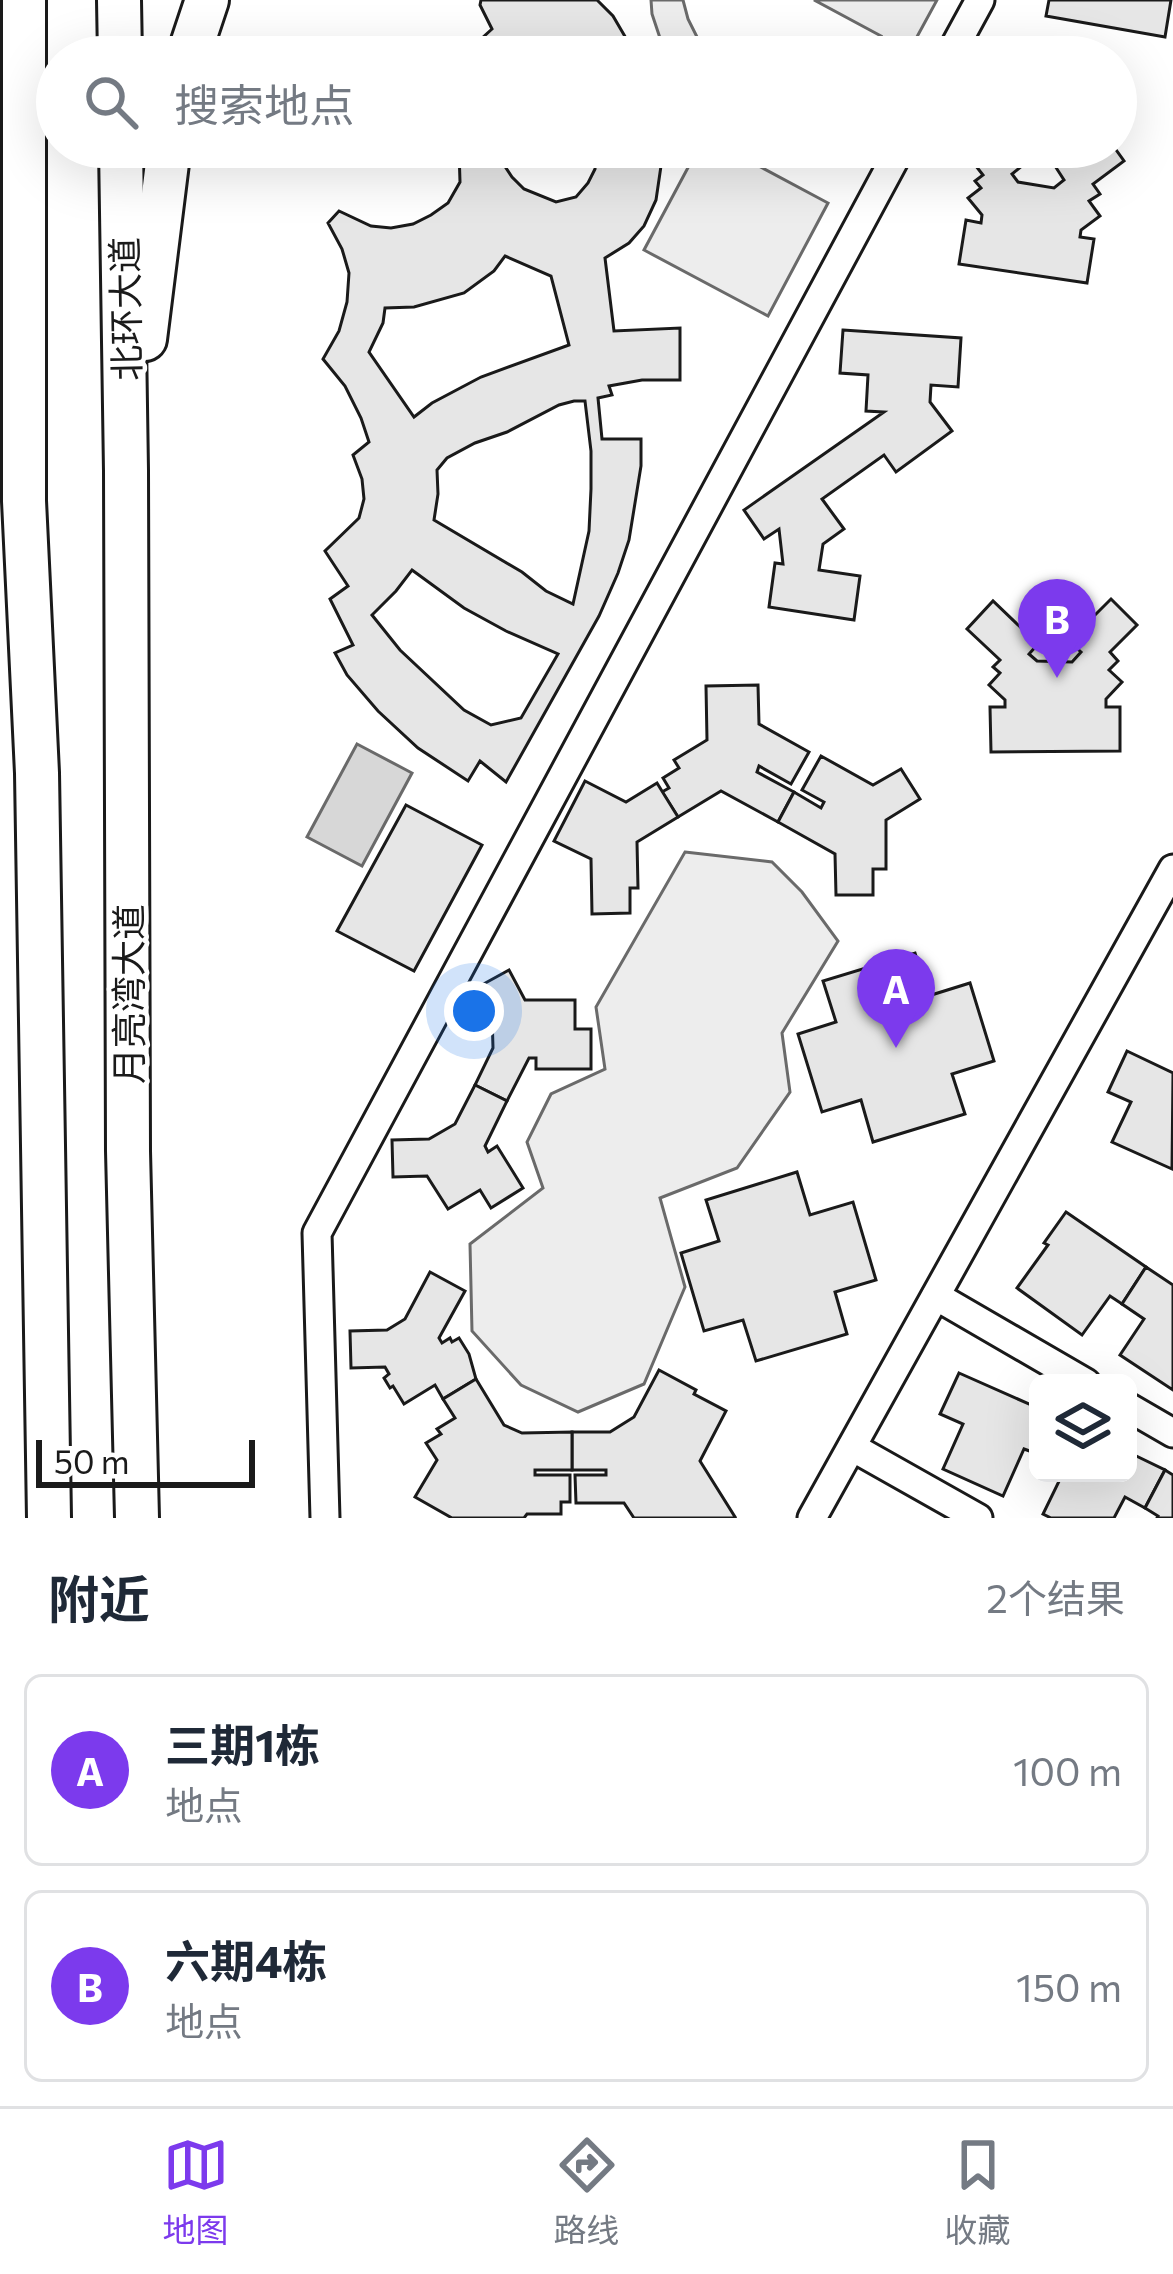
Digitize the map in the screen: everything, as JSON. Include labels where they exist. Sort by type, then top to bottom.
[{"type":"main road","points":[[23,0],[23,501],[39,838],[49,1518]]},
{"type":"main road","points":[[119,0],[120,36]]},
{"type":"main road","points":[[195,36],[207,0]]},
{"type":"main road","name":"北环大道","points":[[121,168],[126,470]]},
{"type":"main road","points":[[126,470],[166,168]]},
{"type":"main road","points":[[0,328],[23,501]]},
{"type":"main road","name":"月亮湾大道","points":[[126,470],[128,1151],[137,1518]]},
{"type":"street","points":[[960,36],[980,0]]},
{"type":"street","points":[[325,1518],[317,1233],[890,168]]},
{"type":"street","points":[[812,1518],[1173,869]]},
{"type":"street","points":[[936,1296],[1070,1374]]},
{"type":"street","points":[[1137,1412],[1173,1433]]},
{"type":"street","points":[[852,1447],[978,1518]]},
{"type":"shaded area","points":[[651,0],[683,0],[696,36],[659,36]]},
{"type":"shaded area","points":[[814,0],[937,0],[917,36],[881,36]]},
{"type":"shaded area","points":[[688,168],[762,168],[828,203],[768,316],[644,250]]},
{"type":"shaded area","points":[[357,744],[412,773],[362,866],[307,837]]},
{"type":"shaded area","points":[[685,852],[772,862],[802,892],[838,941],[782,1033],[790,1092],[737,1168],[660,1198],[685,1287],[644,1384],[578,1412],[521,1385],[472,1331],[470,1244],[543,1188],[527,1142],[551,1094],[605,1069],[596,1007]]},
{"type":"building","points":[[481,0],[597,0],[625,36],[484,36],[492,29]]},
{"type":"building","points":[[1049,0],[1171,0],[1165,37],[1046,16]]},
{"type":"building","points":[[460,168],[506,168],[524,189],[556,202],[576,197],[595,168],[661,168],[656,200],[644,226],[629,243],[605,258],[614,331],[680,328],[680,380],[609,386],[612,395],[598,398],[602,439],[641,439],[629,540],[599,616],[506,782],[480,761],[468,781],[418,748],[347,675],[335,653],[353,645],[330,599],[348,586],[325,551],[359,518],[364,499],[353,455],[369,442],[345,386],[323,359],[339,331],[349,273],[328,223],[339,211],[371,226],[413,224],[448,203],[460,182]],"holes":[[[505,256],[551,276],[569,345],[481,377],[414,417],[369,352],[385,308],[414,307],[464,293],[494,271]],[[574,401],[585,401],[591,489],[589,531],[573,604],[434,520],[437,470],[447,458]],[[412,570],[464,608],[558,654],[521,718],[491,725],[464,710],[400,650],[372,615]]]},
{"type":"building","points":[[978,168],[1019,168],[1012,174],[1018,182],[1054,188],[1064,180],[1056,168],[1115,168],[1093,184],[1100,194],[1089,201],[1100,216],[1081,230],[1080,237],[1094,239],[1087,283],[959,264],[966,220],[981,223],[982,215],[968,198],[981,188],[975,181],[983,175]]},
{"type":"building","points":[[843,330],[961,338],[958,387],[931,385],[930,402],[952,431],[896,472],[884,455],[822,499],[844,529],[823,544],[819,570],[860,576],[854,620],[769,607],[775,563],[783,564],[779,529],[764,539],[744,510],[884,412],[866,411],[868,375],[840,373]]},
{"type":"building","points":[[1111,599],[1137,625],[1110,652],[1118,661],[1109,670],[1122,682],[1106,699],[1106,707],[1120,707],[1120,751],[991,752],[990,707],[1005,707],[1005,700],[989,685],[1000,673],[993,667],[1000,660],[967,629],[993,601],[1038,644],[1029,654],[1037,661],[1072,662],[1081,652],[1069,641]]},
{"type":"building","points":[[758,685],[759,724],[809,752],[791,784],[759,766],[757,772],[794,792],[778,822],[721,791],[678,817],[662,792],[669,788],[663,778],[679,768],[674,760],[707,740],[706,686]]},
{"type":"building","points":[[821,756],[873,785],[901,769],[920,799],[886,820],[886,869],[873,869],[873,895],[836,895],[835,854],[778,822],[794,792],[821,808],[824,802],[802,790]]},
{"type":"building","points":[[585,781],[626,802],[657,783],[678,817],[637,842],[638,888],[630,888],[630,913],[592,914],[591,859],[554,841]]},
{"type":"building","points":[[406,805],[482,845],[414,971],[337,931]]},
{"type":"building","points":[[915,953],[928,996],[970,983],[994,1061],[952,1074],[965,1114],[873,1142],[861,1100],[822,1112],[798,1034],[836,1022],[823,981]]},
{"type":"building","points":[[509,970],[525,1000],[575,1000],[575,1029],[591,1029],[591,1069],[536,1069],[536,1058],[529,1058],[507,1101],[475,1085],[493,1048],[492,1014],[478,987]]},
{"type":"building","points":[[1127,1051],[1173,1073],[1172,1169],[1112,1142],[1131,1102],[1108,1092]]},
{"type":"building","points":[[475,1085],[507,1101],[485,1146],[488,1152],[497,1146],[523,1188],[491,1208],[480,1190],[448,1209],[427,1176],[393,1177],[392,1140],[429,1139],[455,1124]]},
{"type":"building","points":[[797,1172],[810,1215],[853,1202],[876,1280],[835,1292],[847,1334],[756,1361],[743,1320],[704,1331],[681,1253],[719,1241],[706,1200]]},
{"type":"building","points":[[1066,1212],[1146,1267],[1122,1304],[1110,1296],[1082,1335],[1017,1288]]},
{"type":"building","points":[[1146,1267],[1173,1285],[1173,1390],[1120,1355],[1144,1319],[1122,1304]]},
{"type":"building","points":[[430,1272],[465,1291],[439,1338],[442,1343],[459,1338],[476,1379],[443,1399],[435,1385],[404,1404],[384,1378],[389,1374],[385,1367],[351,1368],[350,1331],[387,1330],[405,1319]]},
{"type":"building","points":[[659,1370],[726,1411],[700,1461],[735,1517],[634,1518],[624,1503],[576,1503],[575,1475],[606,1475],[606,1470],[572,1470],[572,1432],[610,1432],[634,1417]]},
{"type":"building","points":[[959,1373],[1029,1404],[1029,1451],[1024,1449],[1003,1496],[943,1469],[963,1424],[940,1414]]},
{"type":"building","points":[[476,1379],[504,1425],[522,1433],[572,1432],[572,1470],[535,1470],[535,1475],[570,1475],[570,1502],[561,1502],[561,1514],[452,1518],[415,1497],[437,1460],[426,1443],[455,1418],[443,1399]]},
{"type":"building","points":[[1137,1456],[1165,1470],[1145,1508],[1125,1497],[1114,1518],[1043,1514],[1059,1482],[1137,1482]]},
{"type":"building","points":[[1165,1470],[1173,1475],[1173,1518],[1157,1518],[1145,1508]]},
{"type":"place","name":"六期4栋","points":[[1057,678]]},
{"type":"place","name":"三期1栋","points":[[896,1048]]}]
